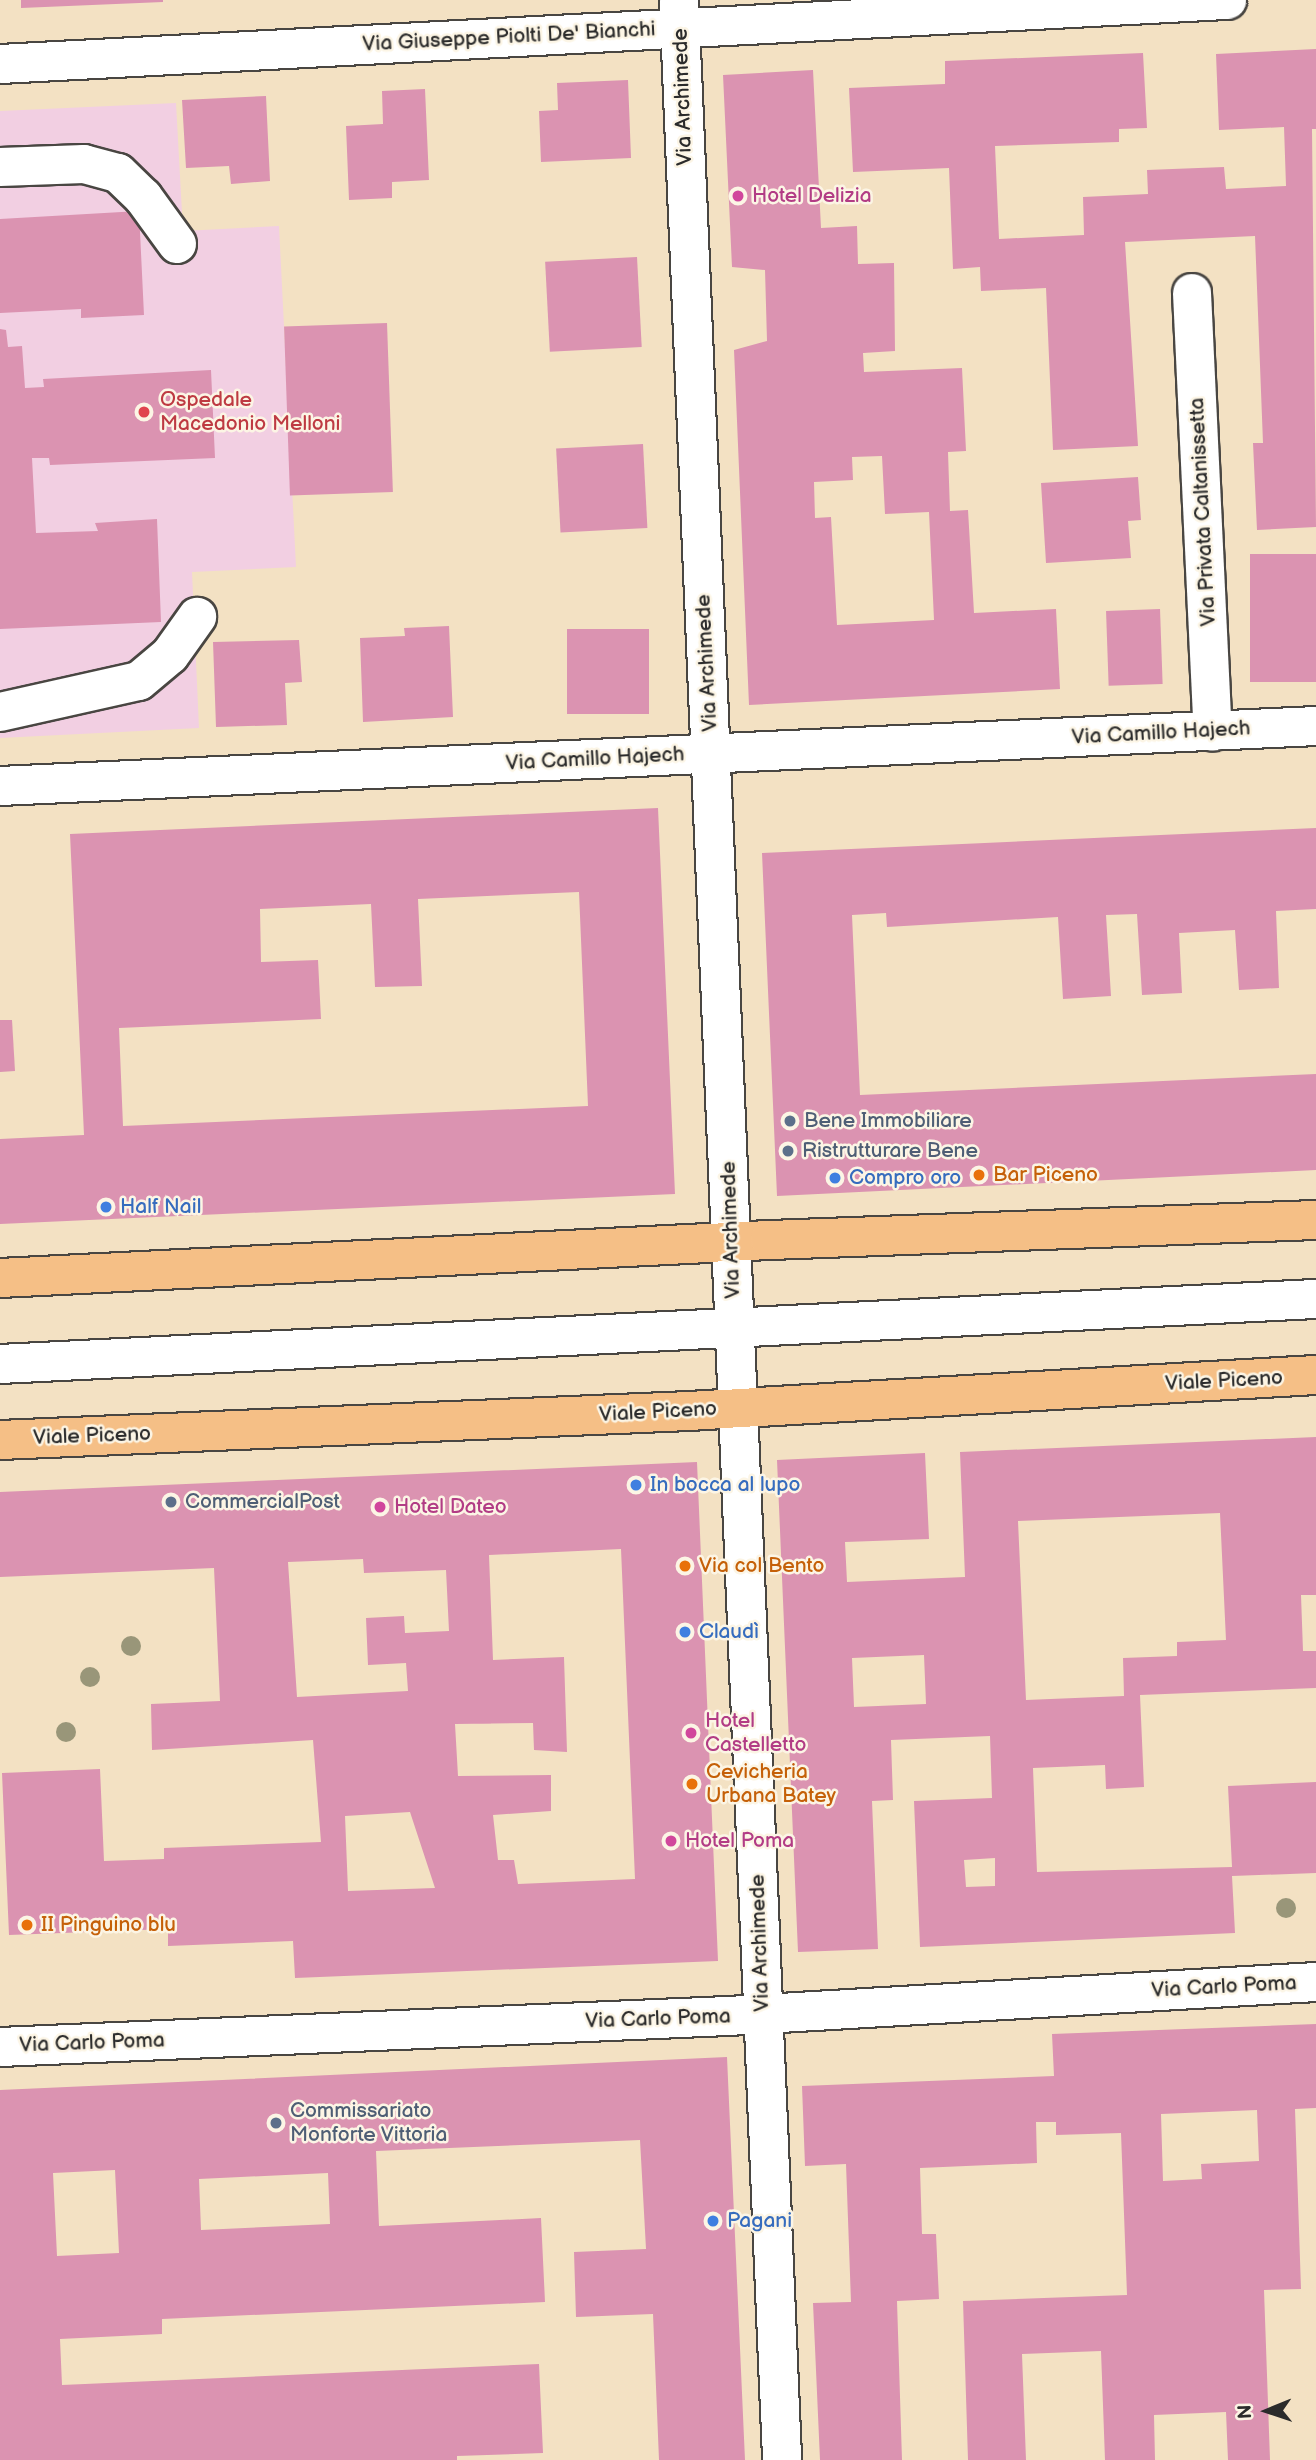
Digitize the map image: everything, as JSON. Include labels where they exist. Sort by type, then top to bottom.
[{"type":"main road","points":[[0,1278],[731,1242],[1316,1220]]},
{"type":"main road","name":"Viale Piceno","points":[[0,1440],[739,1409],[1316,1375]]},
{"type":"street","name":"Via Giuseppe Piolti De' Bianchi","points":[[0,64],[680,14],[1205,1]]},
{"type":"street","name":"Via Archimede","points":[[680,14],[782,2460]]},
{"type":"street","points":[[0,167],[84,163],[118,173],[143,197],[177,244]]},
{"type":"street","name":"Via Privata Caltanissetta","points":[[1192,293],[1213,731]]},
{"type":"street","points":[[0,712],[139,681],[170,655],[197,617]]},
{"type":"street","name":"Via Camillo Hajech","points":[[0,786],[1316,726]]},
{"type":"street","points":[[0,1364],[735,1331],[1316,1299]]},
{"type":"street","name":"Via Carlo Poma","points":[[0,2047],[764,2014],[1316,1982]]},
{"type":"shaded area","name":"Ospedale Macedonio Melloni","points":[[176,103],[183,231],[279,226],[296,567],[192,572],[199,728],[0,738],[0,111]]},
{"type":"building","points":[[21,0],[163,0],[163,2],[21,8]]},
{"type":"building","points":[[1316,49],[1316,129],[1312,129],[1316,527],[1257,530],[1253,443],[1263,443],[1255,236],[1125,242],[1138,446],[1053,450],[1046,288],[981,291],[980,267],[953,269],[949,168],[853,172],[849,88],[945,84],[945,61],[1143,53],[1147,128],[1119,129],[1119,142],[995,146],[999,239],[1084,235],[1083,197],[1148,194],[1147,170],[1224,167],[1226,189],[1286,186],[1284,127],[1219,130],[1216,54]]},
{"type":"building","points":[[813,70],[821,228],[857,226],[858,264],[894,263],[895,351],[863,353],[864,372],[962,368],[966,451],[948,452],[950,511],[968,510],[974,613],[1056,609],[1060,689],[749,705],[734,350],[767,341],[765,270],[732,267],[723,75]],"holes":[[[882,456],[885,514],[929,512],[934,620],[837,625],[831,517],[815,518],[814,482],[853,480],[852,457]]]},
{"type":"building","points":[[628,80],[631,158],[541,162],[539,111],[558,110],[557,83]]},
{"type":"building","points":[[425,89],[429,180],[392,182],[392,198],[349,200],[346,126],[383,124],[382,91]]},
{"type":"building","points":[[266,96],[270,181],[231,184],[229,166],[186,168],[182,100]]},
{"type":"building","points":[[139,211],[144,315],[81,318],[81,309],[0,313],[0,219]]},
{"type":"building","points":[[637,257],[642,347],[550,352],[545,262]]},
{"type":"building","points":[[387,323],[393,492],[290,495],[284,327]]},
{"type":"building","points":[[0,329],[6,330],[8,347],[22,346],[25,388],[44,387],[43,379],[211,370],[215,458],[50,465],[49,458],[32,458],[36,533],[98,531],[95,523],[157,519],[161,622],[0,629]]},
{"type":"building","points":[[643,444],[647,528],[561,532],[556,449]]},
{"type":"building","points":[[1138,477],[1141,520],[1128,521],[1131,558],[1046,563],[1041,483]]},
{"type":"building","points":[[1250,554],[1316,554],[1316,682],[1250,682]]},
{"type":"building","points":[[1160,609],[1163,684],[1109,686],[1106,611]]},
{"type":"building","points":[[449,626],[453,717],[363,722],[360,638],[405,636],[404,628]]},
{"type":"building","points":[[567,629],[649,629],[649,714],[567,714]]},
{"type":"building","points":[[299,640],[302,682],[285,683],[287,725],[216,727],[213,642]]},
{"type":"building","points":[[658,808],[675,1194],[0,1224],[0,1139],[84,1135],[70,834]],"holes":[[[579,892],[588,1106],[123,1126],[119,1028],[321,1019],[318,960],[261,962],[260,909],[371,904],[375,987],[422,986],[418,899]]]},
{"type":"building","points":[[1316,828],[1316,909],[1276,911],[1279,988],[1239,990],[1235,930],[1179,933],[1182,993],[1142,995],[1137,914],[1106,915],[1111,996],[1063,999],[1058,917],[887,927],[886,913],[852,915],[860,1095],[1316,1074],[1316,1170],[777,1196],[762,853]]},
{"type":"building","points":[[0,1020],[12,1020],[15,1071],[0,1072]]},
{"type":"building","points":[[1316,1437],[1316,1595],[1301,1595],[1303,1651],[1316,1651],[1316,1688],[1140,1695],[1144,1787],[1106,1789],[1105,1765],[1033,1768],[1037,1872],[1232,1867],[1228,1786],[1316,1782],[1316,1873],[1232,1876],[1235,1933],[920,1947],[914,1801],[992,1798],[990,1736],[891,1740],[893,1800],[872,1801],[878,1949],[798,1952],[777,1460],[925,1453],[929,1539],[845,1542],[847,1582],[965,1577],[960,1452]],"holes":[[[1220,1513],[1226,1640],[1177,1642],[1177,1656],[1123,1658],[1124,1696],[1026,1700],[1018,1521]],[[924,1655],[926,1704],[854,1707],[852,1658]],[[995,1858],[995,1886],[966,1887],[964,1860]]]},
{"type":"building","points":[[697,1462],[718,1961],[295,1978],[293,1941],[168,1946],[168,1929],[9,1935],[2,1773],[100,1769],[104,1861],[164,1859],[164,1848],[321,1842],[313,1740],[152,1750],[151,1704],[220,1701],[214,1568],[0,1577],[0,1492]],"holes":[[[621,1549],[635,1879],[518,1884],[514,1860],[498,1860],[493,1815],[551,1811],[551,1775],[458,1776],[455,1724],[533,1723],[534,1750],[567,1752],[564,1657],[493,1660],[489,1555]],[[363,1559],[364,1573],[446,1570],[449,1631],[405,1633],[404,1616],[366,1618],[368,1665],[406,1663],[408,1691],[297,1697],[288,1562]],[[410,1812],[435,1888],[348,1891],[345,1816]]]},
{"type":"building","points":[[1316,2024],[1316,2108],[1295,2109],[1301,2289],[1264,2290],[1270,2460],[1228,2460],[1226,2412],[1154,2415],[1155,2460],[1105,2460],[1101,2351],[1022,2354],[1026,2460],[968,2460],[963,2301],[1127,2295],[1121,2133],[1056,2135],[1056,2122],[1036,2122],[1037,2163],[920,2168],[922,2234],[936,2234],[939,2299],[897,2301],[902,2460],[820,2460],[813,2303],[851,2302],[846,2164],[805,2166],[802,2086],[1054,2076],[1052,2034]],"holes":[[[1257,2110],[1259,2161],[1201,2164],[1202,2179],[1163,2181],[1161,2114]]]},
{"type":"building","points":[[727,2057],[745,2460],[659,2460],[653,2314],[576,2317],[574,2252],[646,2249],[640,2140],[376,2151],[379,2226],[541,2218],[545,2302],[162,2319],[162,2334],[60,2339],[62,2385],[539,2364],[543,2453],[457,2456],[457,2460],[0,2460],[0,2090]],"holes":[[[115,2170],[119,2253],[57,2256],[53,2173]],[[328,2173],[330,2224],[201,2230],[199,2179]]]},
{"type":"place","name":"Hotel Delizia","points":[[738,196]]},
{"type":"place","name":"Ospedale Macedonio Melloni","points":[[144,412]]},
{"type":"place","name":"Bene Immobiliare","points":[[790,1121]]},
{"type":"place","name":"Ristrutturare Bene","points":[[788,1151]]},
{"type":"place","name":"Bar Piceno","points":[[979,1175]]},
{"type":"place","name":"Compro oro","points":[[835,1178]]},
{"type":"place","name":"Half Nail","points":[[106,1207]]},
{"type":"place","name":"In bocca al lupo","points":[[636,1485]]},
{"type":"place","name":"CommercialPost","points":[[171,1502]]},
{"type":"place","name":"Hotel Dateo","points":[[380,1507]]},
{"type":"place","name":"Via col Bento","points":[[685,1566]]},
{"type":"place","name":"Claudì","points":[[685,1632]]},
{"type":"place","name":"Hotel Castelletto","points":[[691,1733]]},
{"type":"place","name":"Cevicheria Urbana Batey","points":[[692,1784]]},
{"type":"place","name":"Hotel Poma","points":[[671,1841]]},
{"type":"place","name":"II Pinguino blu","points":[[27,1925]]},
{"type":"place","name":"Commissariato Monforte Vittoria","points":[[276,2123]]},
{"type":"place","name":"Pagani","points":[[713,2221]]}]
